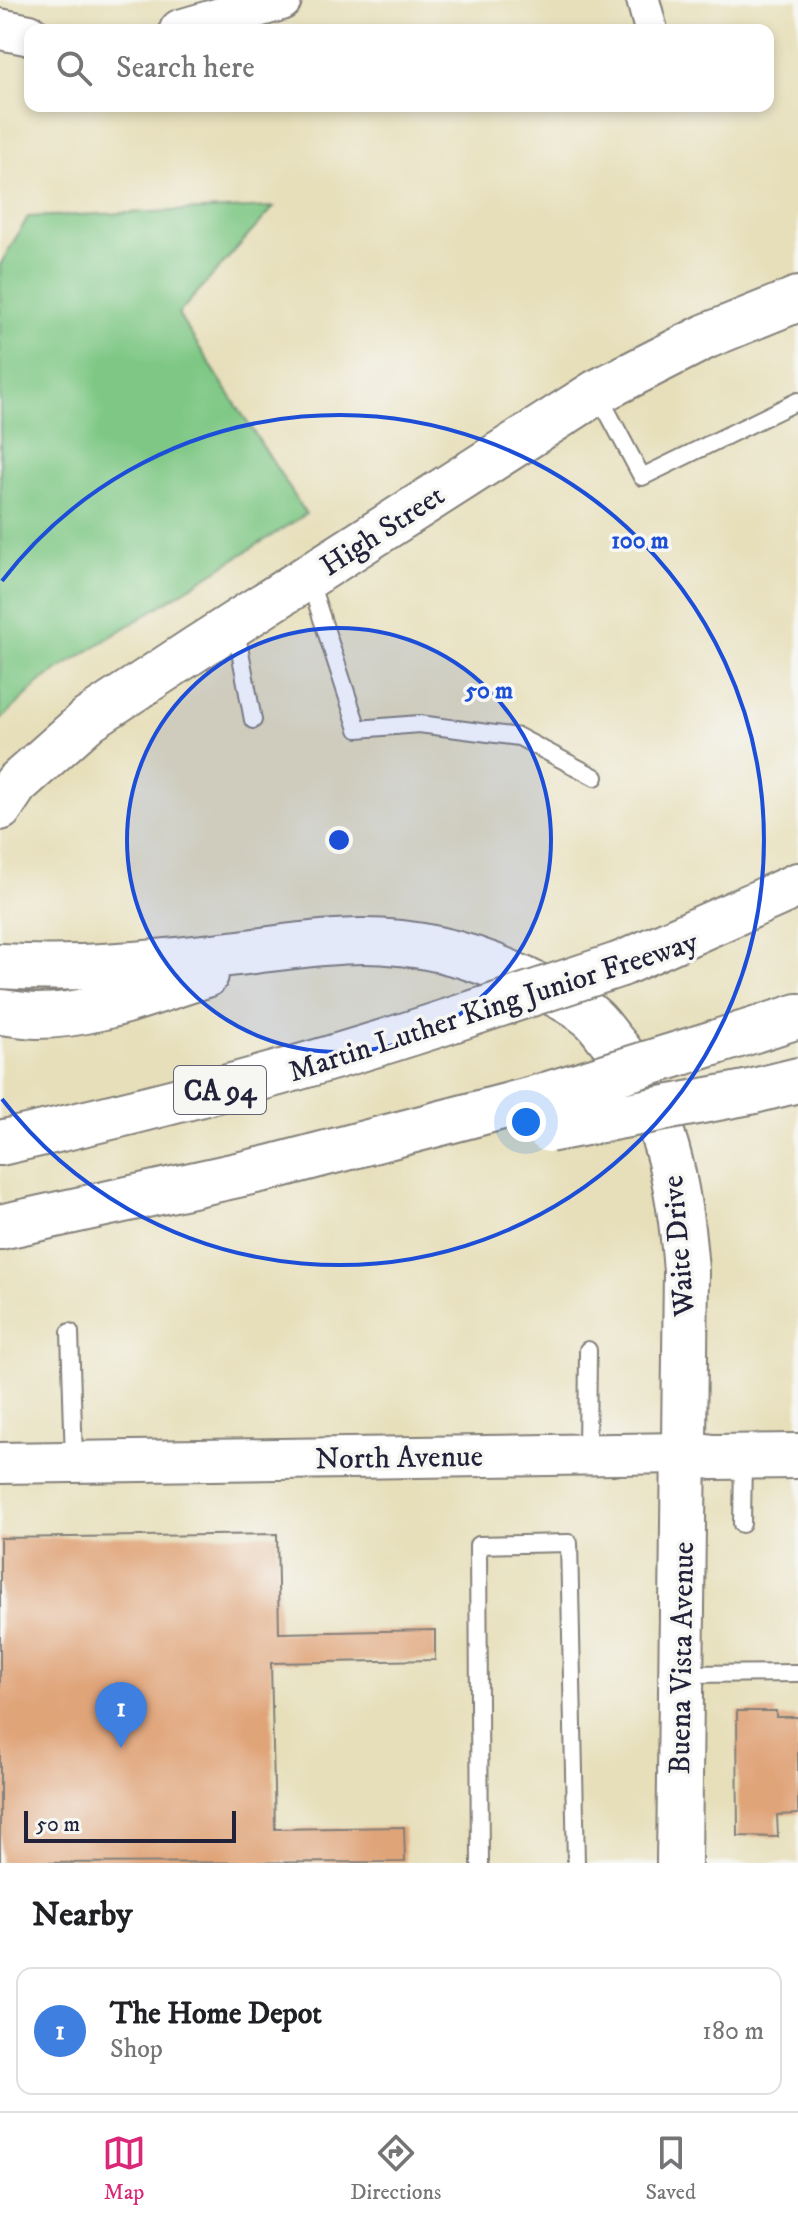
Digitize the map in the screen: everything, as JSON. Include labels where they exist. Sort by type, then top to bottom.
[{"type":"main road","name":"High Street","points":[[0,808],[16,784],[89,719],[597,392],[707,336],[798,299]]},
{"type":"main road","points":[[621,964],[798,885]]},
{"type":"main road","name":"Martin Luther King Junior Freeway","points":[[0,1143],[118,1117],[318,1063],[621,964],[798,911]]},
{"type":"main road","name":"Waite Drive","points":[[0,966],[93,968],[316,944],[362,941],[412,943],[469,955],[554,994],[591,1016],[623,1053],[648,1098],[666,1141],[683,1228],[686,1271],[684,1453]]},
{"type":"main road","name":"Waite Drive","points":[[0,1012],[36,1016],[83,1012],[130,1001],[260,958],[316,944]]},
{"type":"main road","points":[[539,1115],[717,1042],[798,1016]]},
{"type":"main road","points":[[0,1227],[269,1168],[429,1127],[750,1092],[798,1080]]},
{"type":"main road","name":"North Avenue","points":[[684,1453],[743,1457],[798,1456]]},
{"type":"main road","name":"Buena Vista Avenue","points":[[679,1863],[684,1453]]},
{"type":"street","points":[[200,24],[281,0]]},
{"type":"street","points":[[643,0],[649,24]]},
{"type":"street","points":[[0,29],[24,34]]},
{"type":"street","name":"North Avenue","points":[[0,1463],[684,1453]]},
{"type":"lane","points":[[597,392],[642,477],[798,401]]},
{"type":"lane","points":[[308,577],[358,729],[419,724],[519,737],[595,777]]},
{"type":"lane","points":[[235,624],[253,720]]},
{"type":"lane","points":[[70,1332],[74,1461]]},
{"type":"lane","points":[[587,1454],[588,1350]]},
{"type":"lane","points":[[742,1524],[743,1457]]},
{"type":"lane","points":[[480,1863],[478,1545],[569,1543],[576,1863]]},
{"type":"lane","points":[[681,1674],[798,1673]]},
{"type":"green space","points":[[274,207],[178,314],[306,514],[42,680],[0,721],[0,265],[28,217]]},
{"type":"building","points":[[277,1534],[279,1633],[435,1630],[435,1660],[271,1663],[275,1829],[404,1827],[405,1862],[0,1863],[0,1538]]},
{"type":"building","points":[[737,1711],[776,1711],[776,1717],[798,1717],[798,1814],[777,1815],[778,1837],[738,1836]]},
{"type":"place","name":"The Home Depot","points":[[121,1748]]}]
